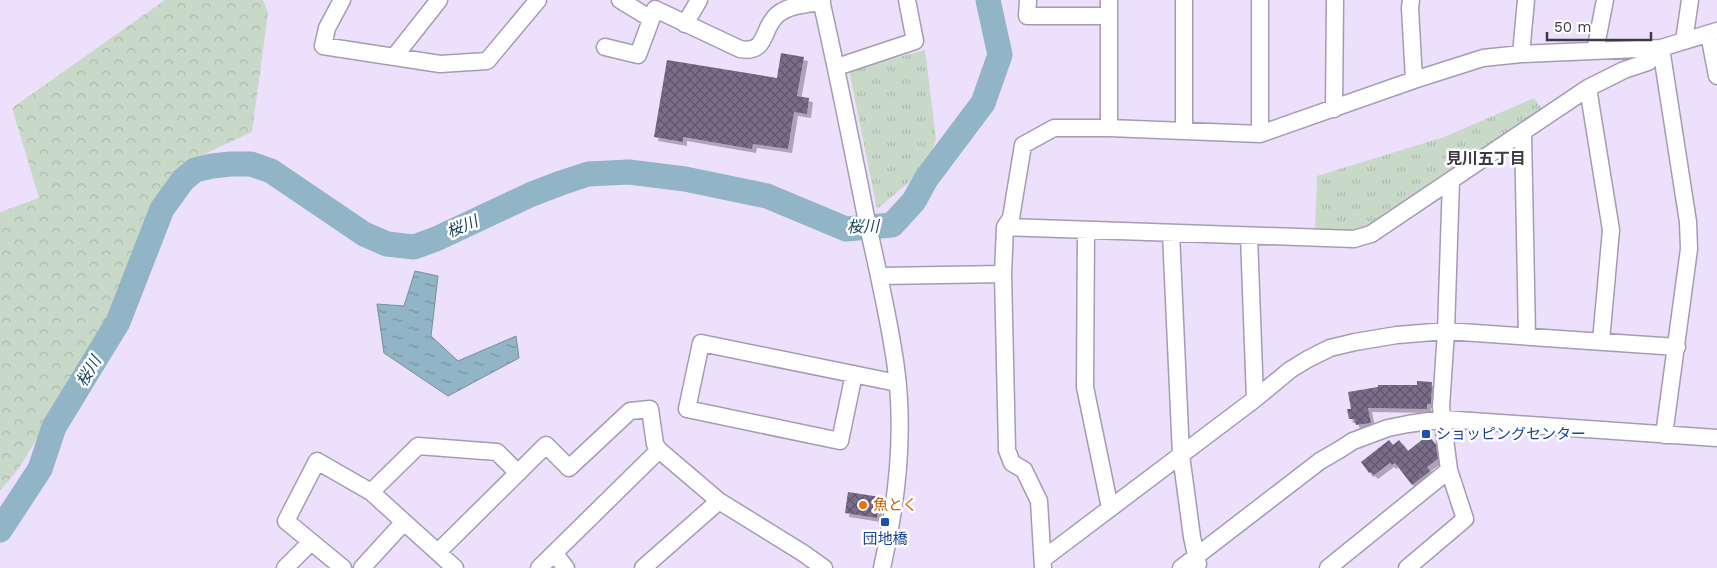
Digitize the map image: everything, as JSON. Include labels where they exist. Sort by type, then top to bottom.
[{"type":"street","points":[[342,0],[327,28],[323,46],[440,64],[487,61],[538,0]]},
{"type":"street","points":[[394,57],[439,0]]},
{"type":"street","points":[[685,24],[699,0]]},
{"type":"street","points":[[837,66],[915,41],[907,0]]},
{"type":"street","points":[[1028,0],[1027,16],[1109,8],[1109,128]]},
{"type":"street","points":[[1184,0],[1184,131]]},
{"type":"street","points":[[1260,0],[1260,134]]},
{"type":"street","points":[[1334,108],[1335,0]]},
{"type":"street","points":[[1412,0],[1410,8],[1414,80]]},
{"type":"street","points":[[1521,54],[1526,0]]},
{"type":"street","points":[[1595,51],[1605,0]]},
{"type":"street","points":[[1684,41],[1690,0]]},
{"type":"street","points":[[605,47],[638,55],[655,9],[740,49],[748,50],[756,48],[762,43],[770,23],[777,14],[791,7],[821,1],[837,66],[880,276],[897,383],[899,417],[898,473],[889,536],[882,568]]},
{"type":"street","points":[[630,3],[651,19]]},
{"type":"street","points":[[1043,563],[1039,501],[1024,470],[1012,462],[1007,450],[1005,227],[1010,218],[1023,145],[1054,128],[1109,128],[1260,134],[1483,58],[1521,54],[1661,48],[1713,32],[1717,76]]},
{"type":"street","points":[[1005,227],[1354,239],[1371,234],[1588,88],[1624,70],[1648,62],[1661,48]]},
{"type":"street","points":[[1661,48],[1688,222],[1690,249],[1664,434]]},
{"type":"street","points":[[1588,88],[1611,230],[1601,341]]},
{"type":"street","points":[[1523,132],[1527,336]]},
{"type":"street","points":[[1407,568],[1465,518],[1449,470],[1441,406],[1446,331],[1451,181]]},
{"type":"street","points":[[1086,230],[1085,387],[1110,508]]},
{"type":"street","points":[[1171,233],[1181,455],[1198,562]]},
{"type":"street","points":[[1249,236],[1255,399]]},
{"type":"street","points":[[880,276],[1004,274]]},
{"type":"street","points":[[1043,563],[1110,508],[1255,399],[1290,370],[1330,348],[1389,337],[1446,331],[1677,347]]},
{"type":"street","points":[[854,374],[840,441],[687,409],[701,343],[854,374],[897,383]]},
{"type":"street","points":[[438,552],[546,445],[569,468],[630,411],[650,408],[655,444],[659,450],[719,501],[824,568]]},
{"type":"street","points":[[1181,568],[1198,562],[1320,461],[1353,442],[1388,428],[1443,419],[1717,438]]},
{"type":"street","points":[[371,492],[418,446],[498,452],[518,473]]},
{"type":"street","points":[[539,568],[659,450]]},
{"type":"street","points":[[343,568],[286,521],[317,461],[371,492],[454,568]]},
{"type":"street","points":[[1328,568],[1449,470]]},
{"type":"street","points":[[643,568],[719,501]]},
{"type":"street","points":[[362,568],[404,522]]},
{"type":"street","points":[[285,568],[311,542]]},
{"type":"street","points":[[554,553],[566,568]]},
{"type":"green space","points":[[165,0],[263,0],[268,13],[252,132],[194,159],[156,205],[109,321],[19,468],[0,491],[0,212],[39,198],[12,108]]},
{"type":"green space","points":[[925,50],[936,139],[930,156],[908,183],[877,209],[849,70]]},
{"type":"green space","points":[[1534,98],[1542,109],[1371,225],[1354,230],[1315,230],[1317,176],[1444,137]]},
{"type":"water","points":[[415,271],[438,276],[431,336],[458,361],[516,336],[519,358],[448,396],[384,353],[377,304],[404,306]]},
{"type":"building","points":[[781,53],[804,57],[797,96],[809,98],[807,114],[794,112],[788,149],[753,144],[752,149],[683,137],[683,142],[654,137],[667,60],[777,78]]},
{"type":"building","points":[[1417,381],[1432,382],[1431,404],[1427,404],[1427,409],[1368,408],[1371,423],[1356,425],[1354,419],[1349,419],[1347,409],[1351,409],[1348,392],[1378,387],[1378,385],[1417,385]]},
{"type":"building","points":[[1428,435],[1436,445],[1438,459],[1427,467],[1430,471],[1412,485],[1395,463],[1392,465],[1390,463],[1374,475],[1371,472],[1369,473],[1361,462],[1389,440],[1393,445],[1399,440],[1408,451]]},
{"type":"building","name":"魚とく","points":[[848,492],[880,497],[877,518],[845,513]]},
{"type":"waterway","name":"桜川","points":[[0,530],[40,469],[54,427],[118,322],[162,209],[183,180],[195,170],[212,166],[251,164],[271,171],[364,234],[387,244],[414,247],[561,183],[588,174],[629,172],[685,179],[767,196],[846,229],[892,225],[914,201],[926,179],[983,103],[1000,55],[988,0]]},
{"type":"place","name":"ショッピングセンター","points":[[1426,434]]},
{"type":"place","name":"魚とく","points":[[863,505]]},
{"type":"place","name":"団地橋","points":[[885,522]]},
{"type":"district","name":"見川五丁目","points":[[1486,158]]}]
